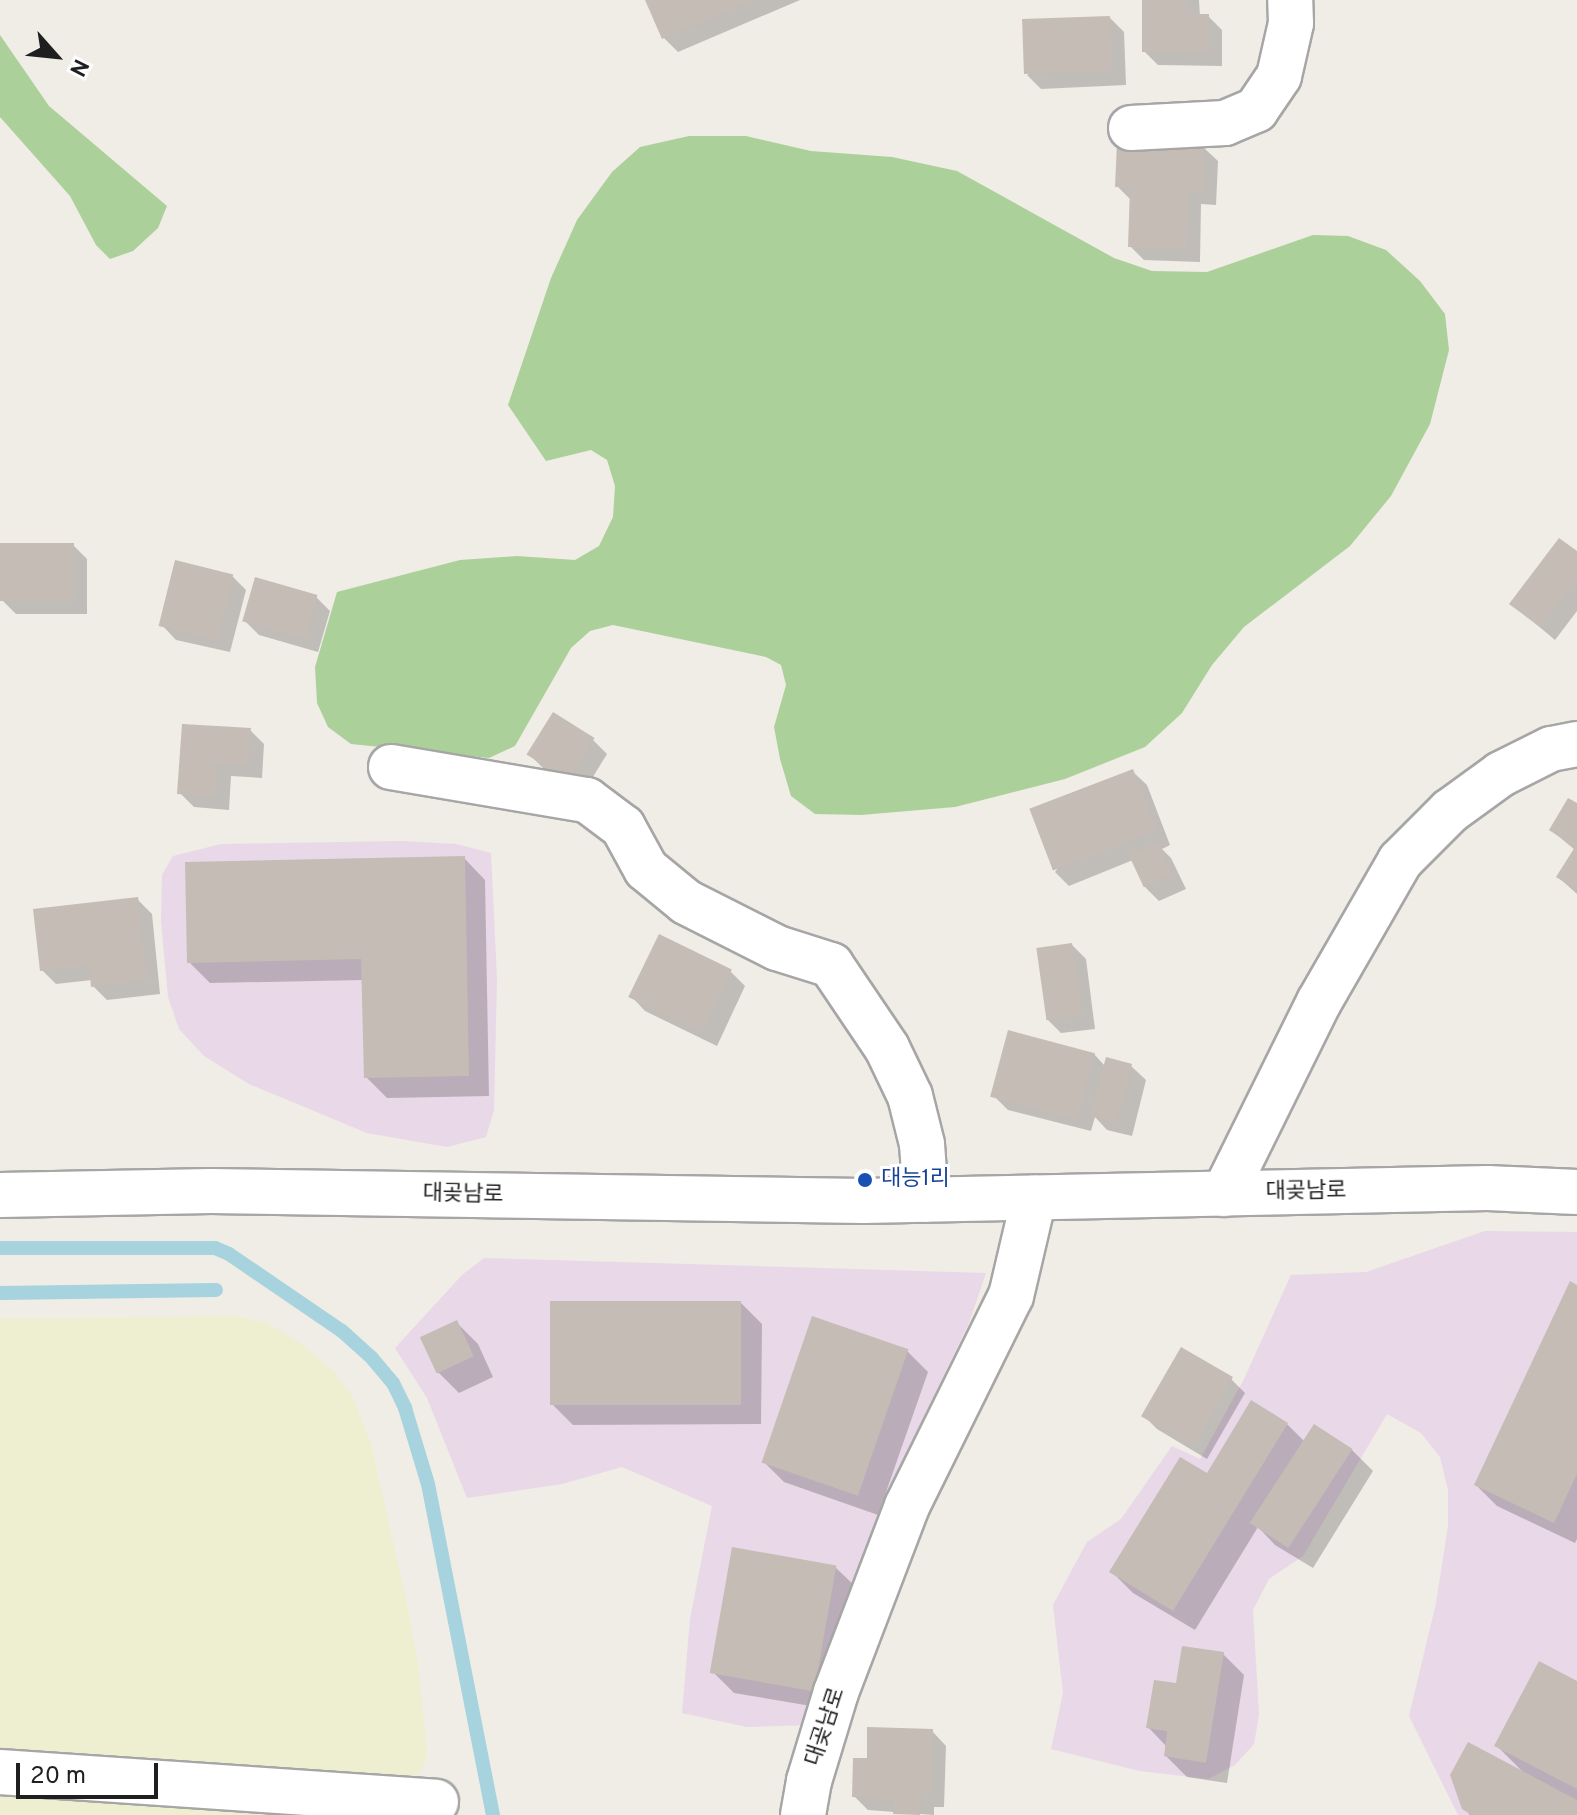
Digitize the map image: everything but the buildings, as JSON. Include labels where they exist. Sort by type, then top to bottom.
[{"type":"street","points":[[1131,128],[1225,123],[1256,110],[1279,76],[1291,23],[1290,0]]},
{"type":"street","points":[[1224,1194],[1319,1002],[1400,861],[1450,811],[1501,774],[1551,749],[1577,744]]},
{"type":"street","points":[[391,767],[587,800],[623,827],[646,869],[686,902],[777,948],[831,965],[887,1048],[910,1096],[922,1144],[926,1200]]},
{"type":"street","name":"대곶남로","points":[[0,1195],[211,1191],[926,1200],[1488,1188],[1577,1192]]},
{"type":"street","name":"대곶남로","points":[[803,1815],[809,1781],[836,1692],[907,1506],[1011,1296],[1034,1198]]},
{"type":"street","points":[[0,1772],[436,1802]]},
{"type":"shaded area","points":[[402,841],[456,844],[491,853],[497,979],[494,1110],[486,1137],[447,1147],[367,1133],[249,1084],[204,1056],[179,1029],[168,997],[161,921],[162,875],[173,856],[221,844]]},
{"type":"shaded area","points":[[1485,1231],[1577,1232],[1577,1815],[1458,1815],[1409,1716],[1436,1603],[1448,1526],[1448,1490],[1440,1457],[1421,1433],[1387,1414],[1303,1556],[1269,1579],[1253,1610],[1259,1715],[1254,1744],[1235,1765],[1208,1779],[1140,1771],[1051,1749],[1063,1693],[1053,1605],[1087,1542],[1121,1519],[1172,1446],[1200,1459],[1244,1379],[1291,1275],[1366,1272]]},
{"type":"shaded area","points":[[484,1258],[986,1273],[969,1323],[900,1465],[862,1565],[810,1725],[747,1727],[682,1713],[690,1619],[712,1506],[622,1467],[562,1484],[467,1498],[427,1398],[395,1348],[462,1275]]},
{"type":"green space","points":[[0,35],[49,106],[167,206],[158,228],[133,251],[110,259],[96,245],[70,196],[0,117]]},
{"type":"green space","points":[[689,136],[746,136],[811,151],[892,157],[957,171],[1114,258],[1152,271],[1207,272],[1313,235],[1348,236],[1386,250],[1420,281],[1445,314],[1449,350],[1430,424],[1391,496],[1350,546],[1244,627],[1212,665],[1182,713],[1145,747],[1065,779],[955,807],[861,815],[815,814],[791,796],[780,759],[774,727],[786,685],[781,665],[766,657],[613,625],[590,631],[571,648],[515,746],[489,758],[351,744],[328,727],[317,703],[315,667],[337,592],[460,560],[517,556],[575,560],[599,546],[613,517],[615,486],[607,460],[591,450],[546,461],[508,405],[551,278],[577,220],[612,172],[640,147]]},
{"type":"green space","points":[[233,1316],[265,1322],[300,1343],[332,1369],[354,1399],[371,1444],[405,1594],[418,1664],[427,1752],[424,1766],[417,1774],[399,1777],[348,1777],[0,1758],[0,1319]]},
{"type":"green space","points":[[0,1791],[393,1815],[0,1815]]},
{"type":"waterway","points":[[0,1248],[215,1248],[229,1254],[342,1331],[371,1357],[393,1383],[405,1408],[428,1484],[493,1815]]},
{"type":"waterway","points":[[0,1293],[216,1290]]},
{"type":"place","name":"대능1리","points":[[865,1180]]}]
